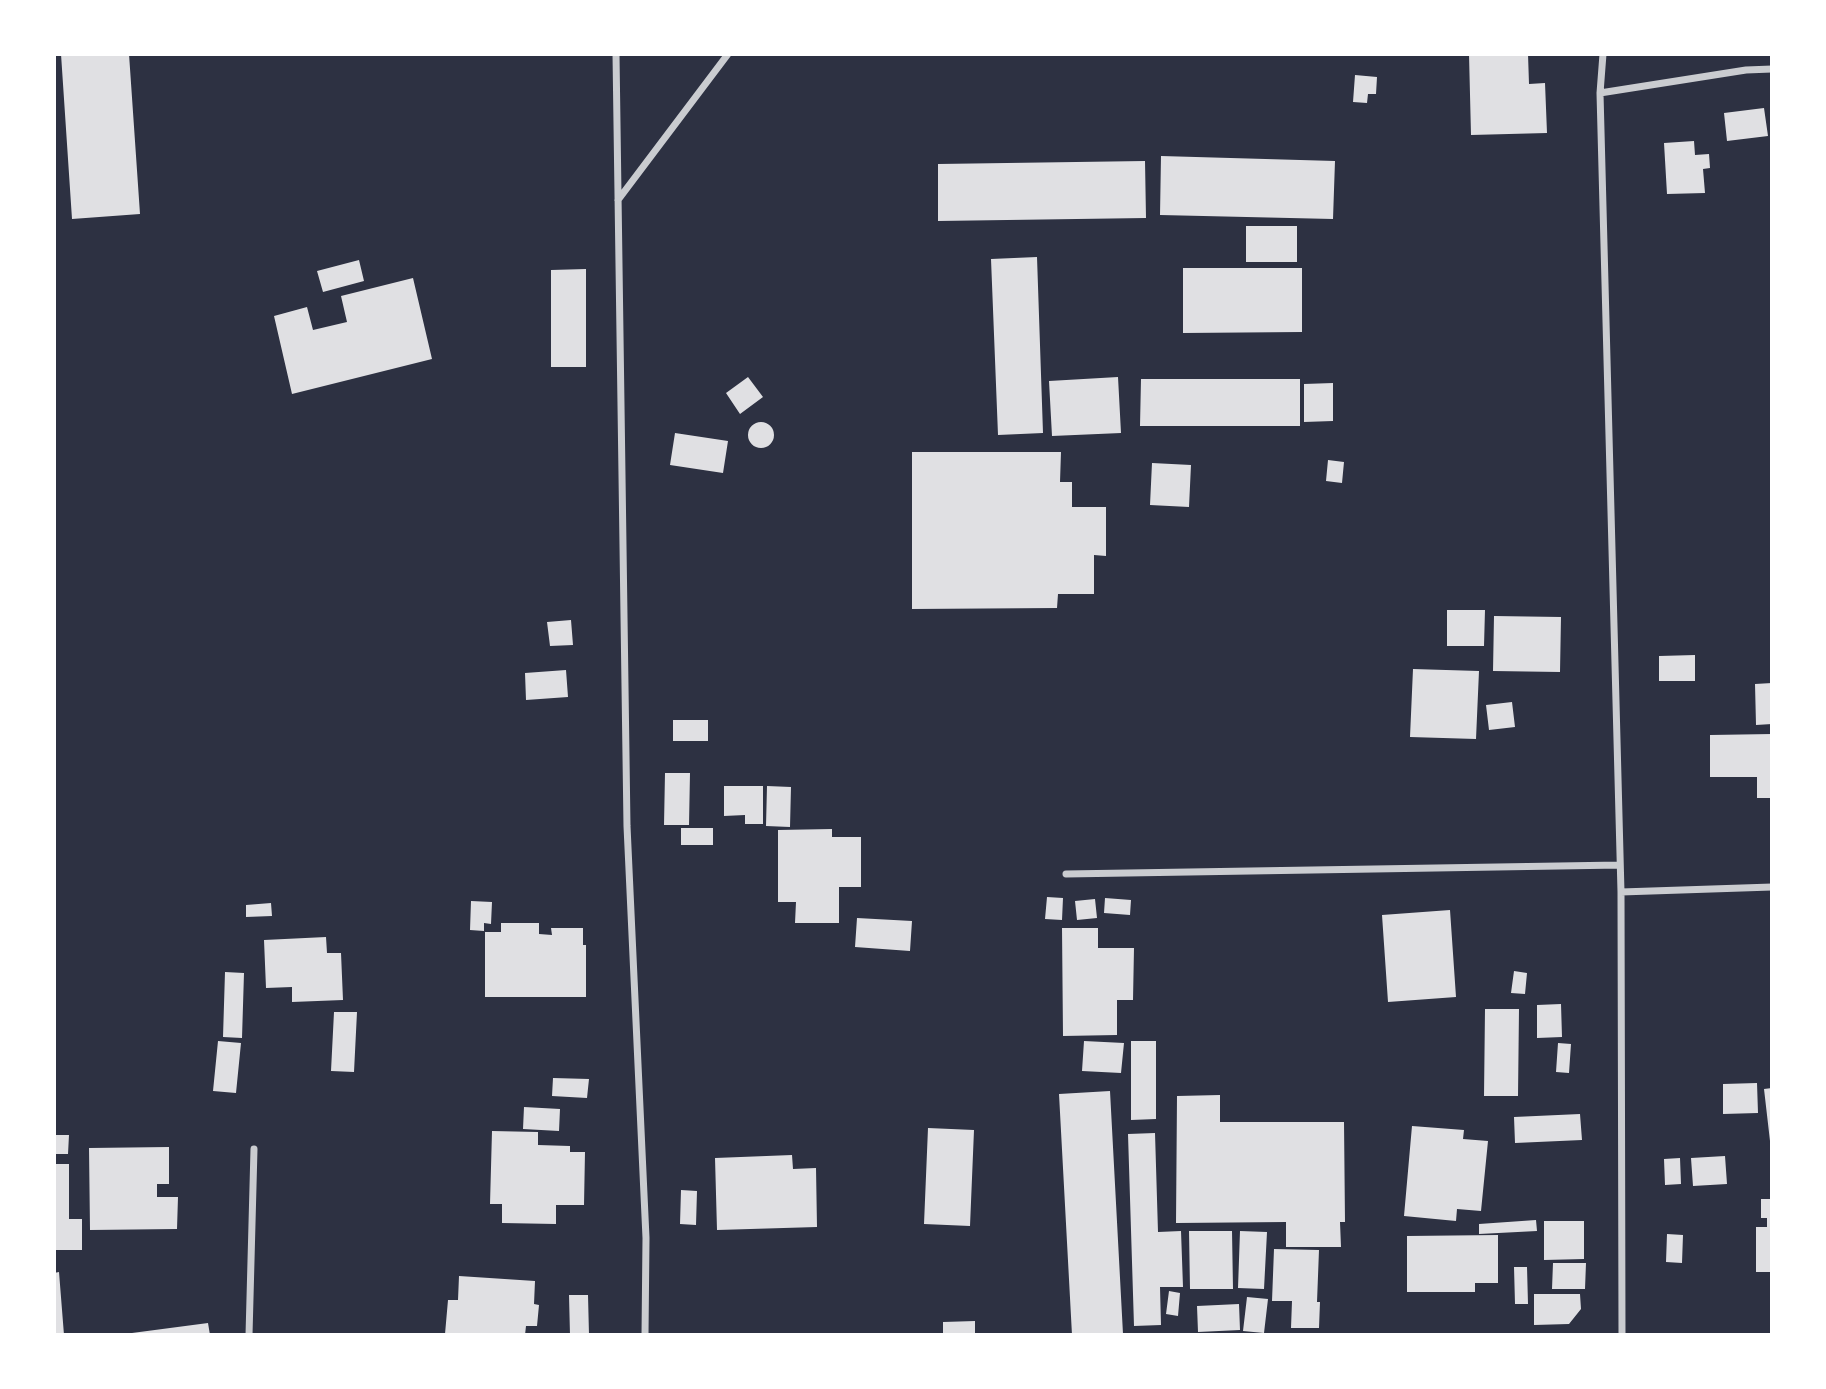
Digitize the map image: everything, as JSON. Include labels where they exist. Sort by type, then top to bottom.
[{"type":"street","points":[[615,54],[627,826],[646,1238],[645,1335]]},
{"type":"street","points":[[618,200],[728,54]]},
{"type":"street","points":[[1603,54],[1600,93],[1621,892],[1622,1335]]},
{"type":"street","points":[[1600,93],[1746,70],[1772,69]]},
{"type":"street","points":[[1066,874],[1620,865]]},
{"type":"street","points":[[1621,892],[1772,887]]},
{"type":"street","points":[[248,1335],[254,1149]]},
{"type":"building","points":[[61,54],[129,54],[140,214],[72,219]]},
{"type":"building","points":[[1469,54],[1528,54],[1529,84],[1545,83],[1547,133],[1471,135]]},
{"type":"building","points":[[1355,75],[1377,77],[1376,94],[1368,94],[1367,103],[1353,102]]},
{"type":"building","points":[[1764,108],[1768,136],[1727,141],[1724,113]]},
{"type":"building","points":[[1694,141],[1695,155],[1709,154],[1710,168],[1703,169],[1705,193],[1667,194],[1664,143]]},
{"type":"building","points":[[1161,156],[1335,161],[1333,219],[1160,215]]},
{"type":"building","points":[[1145,161],[1146,218],[938,221],[938,164]]},
{"type":"building","points":[[1246,226],[1297,226],[1297,262],[1246,262]]},
{"type":"building","points":[[1037,257],[1043,433],[998,435],[991,259]]},
{"type":"building","points":[[359,260],[364,281],[323,292],[317,271]]},
{"type":"building","points":[[1183,268],[1302,268],[1302,332],[1183,333]]},
{"type":"building","points":[[586,269],[586,367],[551,367],[551,270]]},
{"type":"building","points":[[413,278],[432,359],[292,394],[274,316],[307,307],[313,330],[347,322],[341,296]]},
{"type":"building","points":[[748,377],[763,397],[740,414],[726,393]]},
{"type":"building","points":[[1118,377],[1121,433],[1052,436],[1049,381]]},
{"type":"building","points":[[1141,379],[1300,379],[1300,426],[1140,426]]},
{"type":"building","points":[[1333,383],[1333,421],[1304,422],[1304,384]]},
{"type":"building","points":[[761,422],[770,426],[774,435],[770,444],[761,448],[752,444],[748,435],[752,426]]},
{"type":"building","points":[[675,433],[728,441],[723,473],[670,465]]},
{"type":"building","points":[[912,452],[1061,452],[1060,482],[1072,482],[1072,507],[1106,507],[1106,556],[1094,555],[1094,594],[1058,594],[1057,608],[912,609]]},
{"type":"building","points":[[1328,460],[1344,462],[1342,483],[1326,481]]},
{"type":"building","points":[[1152,463],[1191,465],[1189,507],[1150,505]]},
{"type":"building","points":[[1447,610],[1485,610],[1484,646],[1447,646]]},
{"type":"building","points":[[1494,616],[1561,617],[1560,672],[1493,671]]},
{"type":"building","points":[[571,620],[573,645],[550,646],[547,622]]},
{"type":"building","points":[[1695,655],[1695,681],[1659,681],[1659,656]]},
{"type":"building","points":[[1413,669],[1479,671],[1476,739],[1410,737]]},
{"type":"building","points":[[566,670],[568,697],[526,700],[525,673]]},
{"type":"building","points":[[1772,683],[1772,724],[1756,725],[1755,684]]},
{"type":"building","points":[[1512,702],[1515,727],[1489,730],[1486,705]]},
{"type":"building","points":[[673,720],[708,720],[708,741],[673,741]]},
{"type":"building","points":[[1772,734],[1772,798],[1757,798],[1757,777],[1710,777],[1710,735]]},
{"type":"building","points":[[665,773],[690,773],[689,825],[664,825]]},
{"type":"building","points":[[724,786],[763,786],[763,824],[745,824],[745,815],[724,816]]},
{"type":"building","points":[[767,786],[791,787],[790,827],[766,826]]},
{"type":"building","points":[[681,828],[713,828],[713,845],[681,845]]},
{"type":"building","points":[[832,829],[832,837],[861,837],[861,887],[839,887],[839,923],[795,923],[796,902],[778,902],[778,830]]},
{"type":"building","points":[[1047,897],[1063,898],[1062,920],[1045,919]]},
{"type":"building","points":[[1105,898],[1131,900],[1130,915],[1104,913]]},
{"type":"building","points":[[1095,899],[1097,918],[1077,920],[1075,901]]},
{"type":"building","points":[[471,901],[492,902],[491,924],[484,923],[484,931],[470,930]]},
{"type":"building","points":[[271,903],[272,916],[246,917],[246,905]]},
{"type":"building","points":[[1450,910],[1456,997],[1388,1002],[1382,915]]},
{"type":"building","points":[[857,918],[912,921],[910,951],[855,947]]},
{"type":"building","points":[[501,923],[539,923],[539,934],[552,935],[551,928],[583,928],[583,945],[586,945],[586,997],[485,997],[485,932],[501,932]]},
{"type":"building","points":[[1062,928],[1098,928],[1098,948],[1134,948],[1133,1000],[1117,1000],[1117,1035],[1063,1036]]},
{"type":"building","points":[[326,937],[327,953],[341,953],[343,1000],[292,1002],[292,987],[266,988],[264,940]]},
{"type":"building","points":[[1514,971],[1527,973],[1525,994],[1511,993]]},
{"type":"building","points":[[225,972],[244,973],[242,1038],[223,1037]]},
{"type":"building","points":[[1561,1004],[1562,1037],[1537,1038],[1537,1005]]},
{"type":"building","points":[[1485,1009],[1519,1009],[1518,1096],[1484,1096]]},
{"type":"building","points":[[334,1012],[357,1012],[354,1072],[331,1071]]},
{"type":"building","points":[[218,1041],[241,1043],[236,1093],[213,1091]]},
{"type":"building","points":[[1084,1041],[1124,1043],[1121,1073],[1082,1071]]},
{"type":"building","points":[[1131,1041],[1156,1041],[1156,1119],[1131,1120]]},
{"type":"building","points":[[1558,1043],[1571,1044],[1569,1073],[1556,1072]]},
{"type":"building","points":[[553,1078],[589,1079],[587,1098],[552,1096]]},
{"type":"building","points":[[1757,1083],[1758,1113],[1723,1114],[1723,1084]]},
{"type":"building","points":[[1772,1088],[1772,1140],[1770,1141],[1764,1089]]},
{"type":"building","points":[[1110,1091],[1123,1334],[1072,1335],[1059,1094]]},
{"type":"building","points":[[1220,1095],[1220,1122],[1344,1122],[1345,1222],[1340,1222],[1341,1247],[1286,1247],[1286,1222],[1176,1223],[1177,1096]]},
{"type":"building","points":[[524,1107],[560,1109],[559,1131],[523,1129]]},
{"type":"building","points":[[1580,1114],[1582,1140],[1515,1143],[1514,1117]]},
{"type":"building","points":[[1412,1126],[1464,1130],[1463,1139],[1488,1141],[1481,1211],[1457,1209],[1456,1221],[1404,1216]]},
{"type":"building","points":[[928,1128],[974,1130],[970,1226],[924,1224]]},
{"type":"building","points":[[492,1131],[538,1132],[538,1145],[570,1146],[570,1152],[585,1152],[584,1205],[556,1205],[556,1224],[502,1223],[502,1204],[490,1204]]},
{"type":"building","points":[[1155,1133],[1158,1232],[1181,1231],[1183,1287],[1160,1287],[1161,1325],[1134,1326],[1128,1134]]},
{"type":"building","points":[[54,1135],[69,1135],[68,1154],[54,1154]]},
{"type":"building","points":[[169,1147],[169,1184],[157,1184],[157,1197],[178,1197],[177,1229],[90,1230],[89,1148]]},
{"type":"building","points":[[792,1155],[793,1169],[816,1168],[817,1227],[717,1230],[715,1158]]},
{"type":"building","points":[[1725,1156],[1727,1184],[1693,1186],[1691,1158]]},
{"type":"building","points":[[1680,1158],[1681,1184],[1665,1185],[1664,1159]]},
{"type":"building","points":[[54,1164],[69,1164],[69,1219],[82,1219],[82,1250],[54,1250]]},
{"type":"building","points":[[681,1190],[697,1191],[696,1225],[680,1224]]},
{"type":"building","points":[[1761,1199],[1772,1199],[1772,1272],[1756,1272],[1756,1227],[1767,1227],[1767,1218],[1761,1218]]},
{"type":"building","points":[[1536,1220],[1537,1231],[1479,1234],[1479,1224]]},
{"type":"building","points":[[1544,1221],[1584,1221],[1584,1259],[1544,1260]]},
{"type":"building","points":[[1189,1231],[1232,1231],[1233,1289],[1190,1289]]},
{"type":"building","points":[[1240,1231],[1267,1232],[1264,1289],[1238,1288]]},
{"type":"building","points":[[1667,1234],[1683,1235],[1682,1263],[1666,1262]]},
{"type":"building","points":[[1498,1235],[1498,1283],[1475,1283],[1475,1292],[1407,1292],[1407,1236]]},
{"type":"building","points":[[1274,1249],[1319,1250],[1319,1328],[1291,1328],[1292,1301],[1272,1301]]},
{"type":"building","points":[[1553,1263],[1586,1263],[1585,1289],[1552,1289]]},
{"type":"building","points":[[1514,1267],[1527,1267],[1528,1304],[1515,1304]]},
{"type":"building","points":[[59,1272],[64,1335],[54,1335],[54,1273]]},
{"type":"building","points":[[459,1276],[535,1281],[534,1304],[539,1305],[537,1326],[526,1326],[525,1335],[445,1334],[448,1300],[458,1300]]},
{"type":"building","points":[[1169,1291],[1180,1293],[1178,1316],[1166,1314]]},
{"type":"building","points":[[1534,1294],[1580,1294],[1581,1309],[1569,1324],[1534,1325]]},
{"type":"building","points":[[569,1295],[588,1295],[589,1335],[570,1335]]},
{"type":"building","points":[[1247,1297],[1268,1299],[1264,1333],[1243,1331]]},
{"type":"building","points":[[1239,1304],[1240,1330],[1198,1332],[1197,1306]]},
{"type":"building","points":[[975,1321],[975,1335],[943,1335],[943,1322]]},
{"type":"building","points":[[208,1323],[210,1335],[132,1335],[132,1333]]}]
